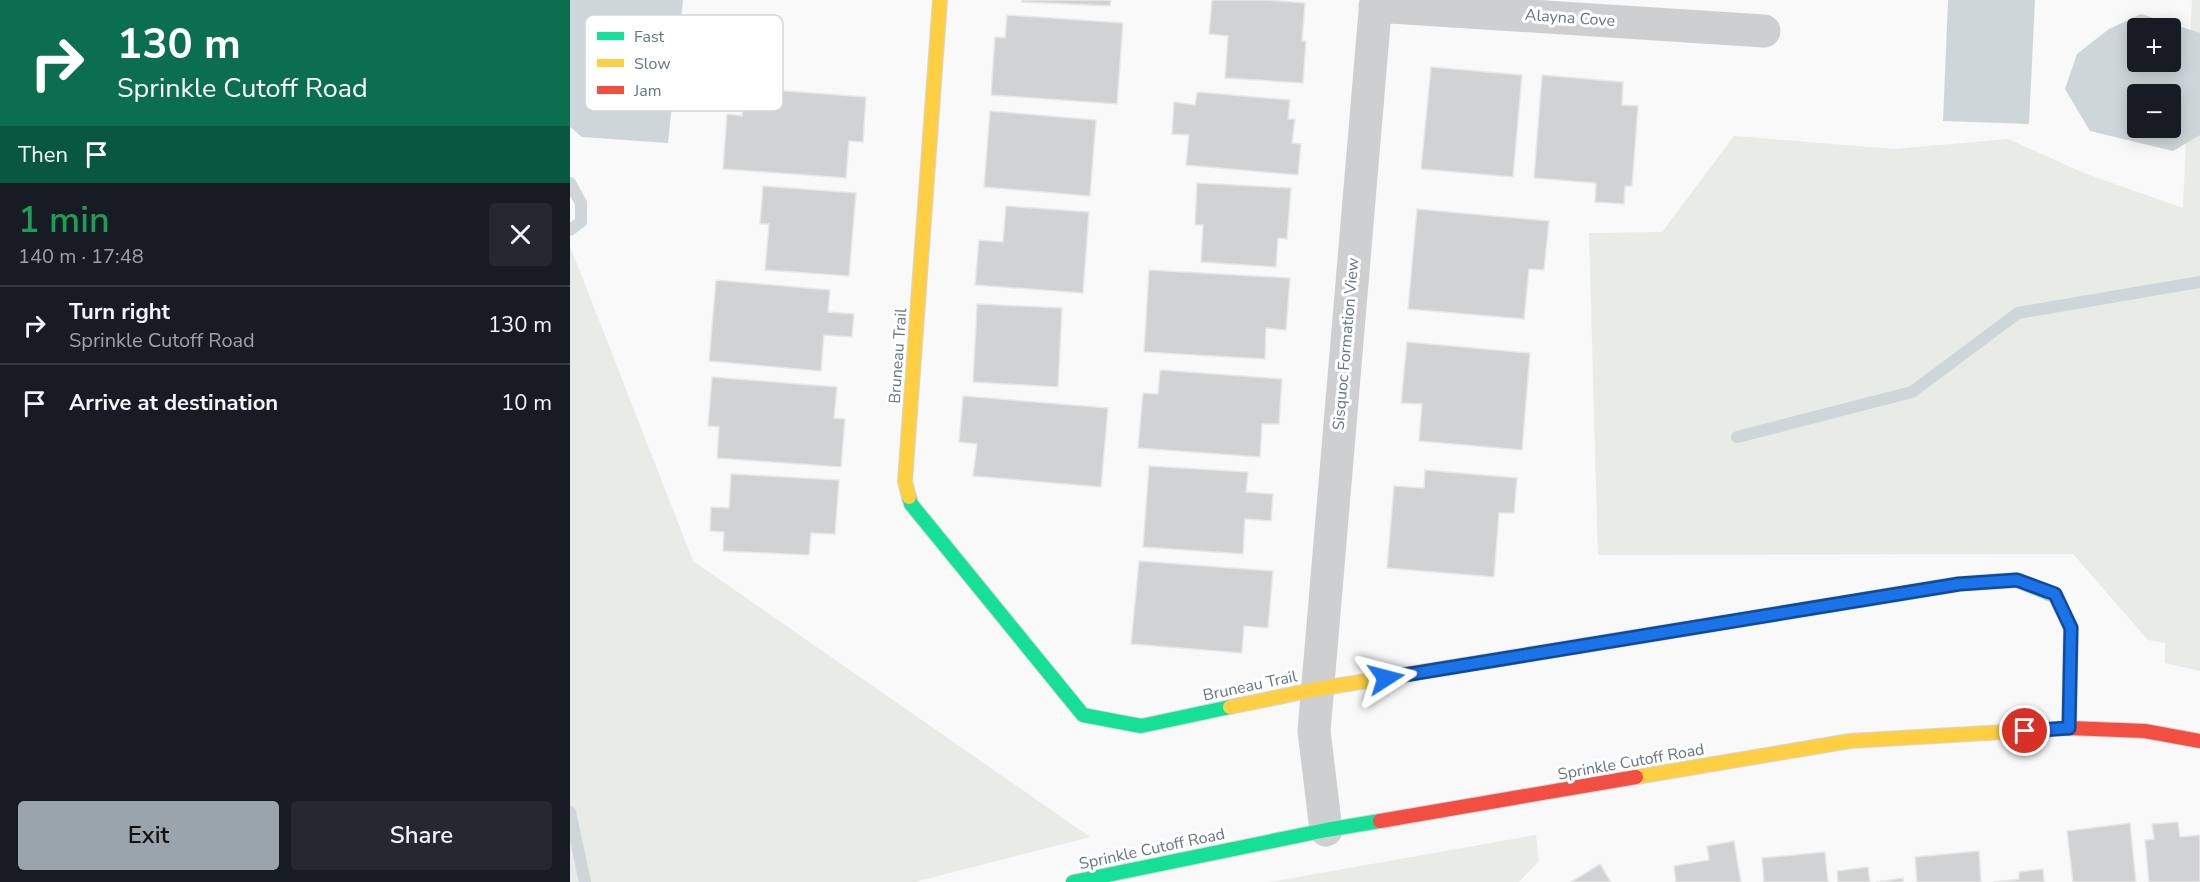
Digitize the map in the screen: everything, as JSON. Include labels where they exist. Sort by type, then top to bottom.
[{"type":"street","name":"Bruneau Trail","points":[[940,0],[905,482],[911,504],[1083,715],[1141,726],[1317,689],[1959,584],[2017,580],[2055,594],[2071,628],[2069,728]]},
{"type":"street","name":"Sisquoc Formation View","points":[[1326,830],[1314,731],[1375,3]]},
{"type":"street","name":"Alayna Cove","points":[[1375,3],[1764,31]]},
{"type":"street","name":"Sprinkle Cutoff Road","points":[[1073,882],[1326,830],[1850,741],[2069,728],[2145,731],[2200,741]]},
{"type":"shaded area","points":[[570,0],[683,0],[681,15],[585,15],[585,111],[671,111],[668,143],[582,137],[570,127]]},
{"type":"shaded area","points":[[1948,0],[2035,0],[2029,124],[1943,121]]},
{"type":"shaded area","points":[[2192,0],[2200,0],[2200,671],[2165,663],[2165,643],[2148,640],[2073,554],[1598,555],[1589,233],[1662,232],[1734,136],[1894,149],[2008,139],[2084,173],[2183,208]]},
{"type":"shaded area","points":[[2141,14],[2153,18],[2132,18]]},
{"type":"shaded area","points":[[2127,21],[2127,72],[2181,72],[2181,27],[2200,33],[2200,135],[2173,151],[2090,131],[2065,89],[2077,54],[2109,29]]},
{"type":"shaded area","points":[[570,246],[693,561],[1090,837],[915,882],[570,882]]},
{"type":"shaded area","points":[[1536,835],[1539,861],[1519,882],[1270,882]]},
{"type":"building","points":[[1022,0],[1111,0],[1110,6],[1022,2]]},
{"type":"building","points":[[1212,0],[1268,0],[1305,3],[1302,41],[1306,41],[1303,83],[1225,78],[1228,36],[1209,34]]},
{"type":"building","points":[[1007,15],[1123,23],[1117,104],[991,95],[995,37],[1005,38]]},
{"type":"building","points":[[1431,67],[1522,75],[1513,177],[1421,169]]},
{"type":"building","points":[[1542,75],[1623,82],[1622,105],[1638,106],[1632,186],[1625,186],[1624,204],[1595,202],[1596,183],[1534,178]]},
{"type":"building","points":[[783,91],[866,97],[863,142],[849,141],[846,178],[723,169],[727,114],[742,116],[743,111],[783,111]]},
{"type":"building","points":[[1197,92],[1290,100],[1288,119],[1295,119],[1292,143],[1301,144],[1298,175],[1186,165],[1189,135],[1172,134],[1174,102],[1195,105]]},
{"type":"building","points":[[990,111],[1096,120],[1090,196],[984,187]]},
{"type":"building","points":[[1197,183],[1291,188],[1287,239],[1278,238],[1276,267],[1201,262],[1203,225],[1195,225]]},
{"type":"building","points":[[763,186],[856,193],[849,276],[765,270],[769,224],[760,224]]},
{"type":"building","points":[[1006,206],[1089,212],[1083,293],[975,285],[979,240],[1003,242]]},
{"type":"building","points":[[1417,209],[1549,221],[1544,270],[1529,269],[1524,319],[1408,309]]},
{"type":"building","points":[[1149,270],[1290,278],[1286,330],[1266,328],[1265,359],[1144,352]]},
{"type":"building","points":[[716,280],[830,290],[828,312],[854,314],[852,337],[824,335],[821,371],[709,361]]},
{"type":"building","points":[[977,304],[1062,308],[1058,387],[973,382]]},
{"type":"building","points":[[1407,342],[1530,353],[1522,450],[1419,441],[1422,404],[1401,403]]},
{"type":"building","points":[[1160,370],[1282,379],[1279,424],[1262,424],[1260,457],[1138,448],[1143,393],[1158,394]]},
{"type":"building","points":[[712,377],[837,387],[834,418],[845,419],[841,467],[717,458],[719,427],[708,426]]},
{"type":"building","points":[[963,396],[1108,408],[1101,487],[973,476],[977,444],[959,442]]},
{"type":"building","points":[[1149,466],[1248,472],[1246,492],[1273,494],[1271,521],[1245,519],[1243,554],[1143,547]]},
{"type":"building","points":[[1425,470],[1517,478],[1514,513],[1499,513],[1494,577],[1387,568],[1394,486],[1424,488]]},
{"type":"building","points":[[731,474],[839,480],[835,534],[811,533],[809,555],[723,551],[724,532],[710,531],[711,507],[729,508]]},
{"type":"building","points":[[1139,561],[1273,571],[1268,628],[1244,626],[1242,653],[1131,644]]},
{"type":"building","points":[[2178,822],[2180,837],[2200,835],[2200,882],[2149,882],[2145,840],[2154,839],[2152,824]]},
{"type":"building","points":[[2130,823],[2136,882],[2073,882],[2067,831]]},
{"type":"building","points":[[1734,841],[1741,882],[1676,882],[1674,866],[1709,860],[1707,846]]},
{"type":"building","points":[[1979,851],[1981,882],[1917,882],[1915,857]]},
{"type":"building","points":[[1825,852],[1828,882],[1764,882],[1762,858]]},
{"type":"building","points":[[1600,864],[1611,882],[1571,882]]},
{"type":"building","points":[[1868,867],[1870,882],[1838,882],[1837,871]]},
{"type":"building","points":[[2043,869],[2044,882],[1994,882],[2019,879],[2019,872]]},
{"type":"building","points":[[1903,878],[1903,882],[1876,882]]},
{"type":"waterway","points":[[570,183],[581,203],[581,222],[570,230]]},
{"type":"waterway","points":[[1737,437],[1912,392],[2018,313],[2200,282]]},
{"type":"waterway","points":[[570,812],[585,882]]},
{"type":"traffic: fast","points":[[909,497],[911,504],[1083,715],[1141,726],[1230,707]]},
{"type":"traffic: fast","points":[[1654,634],[1959,584],[2017,580],[2051,594]]},
{"type":"traffic: fast","points":[[1073,882],[1380,821]]},
{"type":"traffic: slow","points":[[909,497],[905,481],[940,0]]},
{"type":"traffic: slow","points":[[2051,594],[2055,595],[2071,628],[2069,728]]},
{"type":"traffic: slow","points":[[1230,707],[1317,689],[1654,634]]},
{"type":"traffic: slow","points":[[1636,777],[1850,741],[2040,730]]},
{"type":"traffic: jam","points":[[2040,730],[2069,728],[2145,731],[2200,741]]},
{"type":"traffic: jam","points":[[1380,821],[1636,777]]},
{"type":"route","points":[[1386,678],[1959,584],[2017,580],[2055,594],[2071,628],[2069,728],[2025,731]]}]
